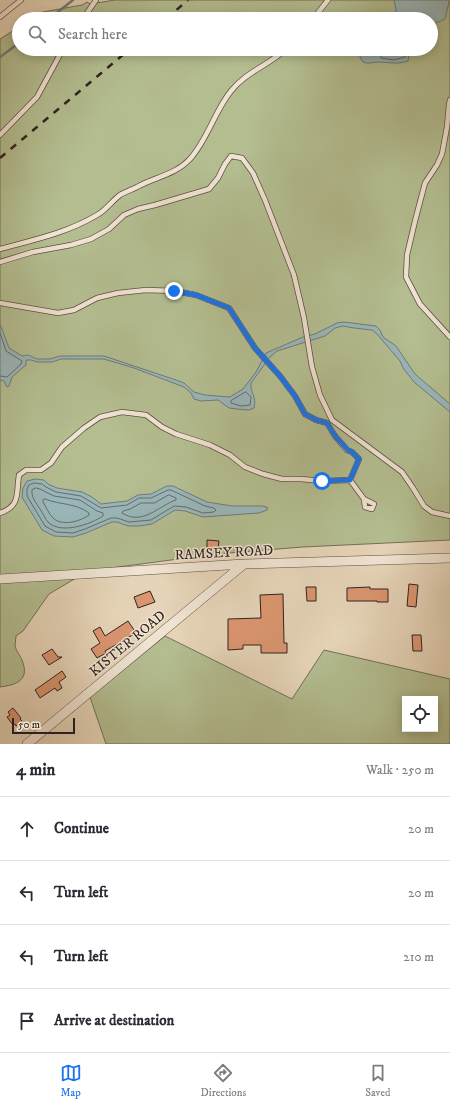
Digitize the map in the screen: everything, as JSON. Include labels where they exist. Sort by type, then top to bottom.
[{"type":"street","name":"RAMSEY ROAD","points":[[0,579],[244,564],[450,558]]},
{"type":"street","name":"KISTER ROAD","points":[[27,744],[244,564]]},
{"type":"lane","points":[[0,18],[21,0]]},
{"type":"lane","points":[[88,12],[96,0]]},
{"type":"lane","points":[[319,12],[328,0]]},
{"type":"lane","points":[[0,135],[37,97],[59,56]]},
{"type":"lane","points":[[0,249],[60,233],[98,214],[121,195],[141,185],[170,174],[189,160],[194,154],[231,91],[248,75],[278,56]]},
{"type":"lane","points":[[450,100],[448,105],[447,128],[442,154],[437,165],[425,183],[407,255],[406,277],[420,304],[450,338]]},
{"type":"lane","points":[[0,262],[33,252],[71,245],[91,238],[109,229],[124,215],[138,209],[209,189],[218,178],[224,164],[231,156],[242,158],[253,173],[294,275],[304,318],[312,367],[320,395],[332,420],[402,472],[414,488],[424,506],[432,512],[450,516]]},
{"type":"lane","points":[[0,303],[58,313],[74,310],[97,298],[118,293],[146,290],[174,291],[196,295],[229,308],[255,348],[280,376],[295,396],[305,414],[316,420],[327,423],[335,436],[359,459],[350,480]]},
{"type":"lane","points":[[0,513],[8,510],[16,503],[19,475],[26,470],[41,470],[51,463],[62,447],[84,428],[100,417],[122,412],[146,415],[162,427],[176,434],[210,445],[230,455],[245,466],[263,474],[282,479],[322,481],[350,480]]},
{"type":"lane","points":[[350,480],[364,499]]},
{"type":"green space","points":[[115,0],[450,0],[450,540],[303,547],[216,554],[88,571],[49,594],[23,631],[16,636],[15,646],[22,661],[24,674],[19,681],[11,685],[0,687],[0,39],[12,31],[12,56],[438,56],[438,12],[43,12],[82,5],[87,2],[90,4]]},
{"type":"green space","points":[[165,636],[292,699],[324,650],[450,679],[450,744],[106,744],[90,697]]},
{"type":"water","points":[[394,0],[449,0],[445,19],[438,22],[438,12],[396,12]]},
{"type":"water","points":[[409,56],[408,61],[396,63],[368,63],[363,62],[360,57]]},
{"type":"water","points":[[344,322],[376,326],[380,330],[383,337],[396,346],[415,374],[450,404],[450,412],[414,382],[403,368],[400,361],[377,334],[372,330],[343,326],[335,328],[325,336],[277,351],[270,357],[251,383],[255,404],[254,408],[249,410],[229,408],[218,400],[201,401],[194,399],[191,393],[184,387],[134,368],[104,359],[61,359],[52,362],[26,360],[26,365],[12,377],[9,386],[7,387],[4,381],[0,380],[0,324],[9,348],[22,356],[28,355],[37,359],[50,359],[60,356],[104,356],[184,383],[194,392],[205,395],[230,397],[243,389],[256,372],[266,353],[303,337],[315,334],[337,323]]},
{"type":"water","points":[[35,479],[44,480],[48,484],[57,488],[82,492],[101,504],[127,501],[138,495],[151,494],[167,486],[173,486],[207,502],[232,506],[263,506],[268,508],[267,510],[259,513],[203,517],[185,511],[175,510],[152,524],[128,526],[117,522],[112,522],[73,537],[54,536],[42,530],[22,497],[23,488],[27,481]]},
{"type":"building","points":[[207,540],[219,541],[218,549],[207,548]]},
{"type":"building","points":[[409,584],[418,585],[416,607],[407,606]]},
{"type":"building","points":[[306,587],[316,587],[316,601],[307,601]]},
{"type":"building","points":[[370,587],[370,589],[388,589],[388,602],[347,601],[347,588]]},
{"type":"building","points":[[150,591],[155,602],[138,608],[134,597]]},
{"type":"building","points":[[283,594],[284,643],[287,643],[287,653],[261,653],[261,645],[243,645],[243,649],[228,650],[228,619],[261,618],[260,595]]},
{"type":"building","points":[[128,621],[136,633],[105,651],[106,653],[97,658],[91,649],[100,643],[93,631],[100,627],[105,636]]},
{"type":"building","points":[[412,635],[421,635],[422,651],[413,651]]},
{"type":"building","points":[[52,649],[58,657],[62,657],[49,665],[42,655]]},
{"type":"building","points":[[62,671],[66,677],[59,682],[62,688],[57,691],[55,688],[40,698],[35,690]]},
{"type":"building","points":[[13,708],[22,721],[16,726],[15,724],[13,725],[7,717],[10,715],[8,712]]},
{"type":"waterway","points":[[58,12],[73,0]]},
{"type":"waterway","points":[[0,57],[12,48]]},
{"type":"railway","points":[[174,12],[188,0]]},
{"type":"railway","points":[[0,158],[122,56]]},
{"type":"route","points":[[174,291],[196,295],[229,308],[255,348],[280,376],[295,396],[305,414],[316,420],[327,423],[335,436],[359,459],[350,480],[322,481]]}]
